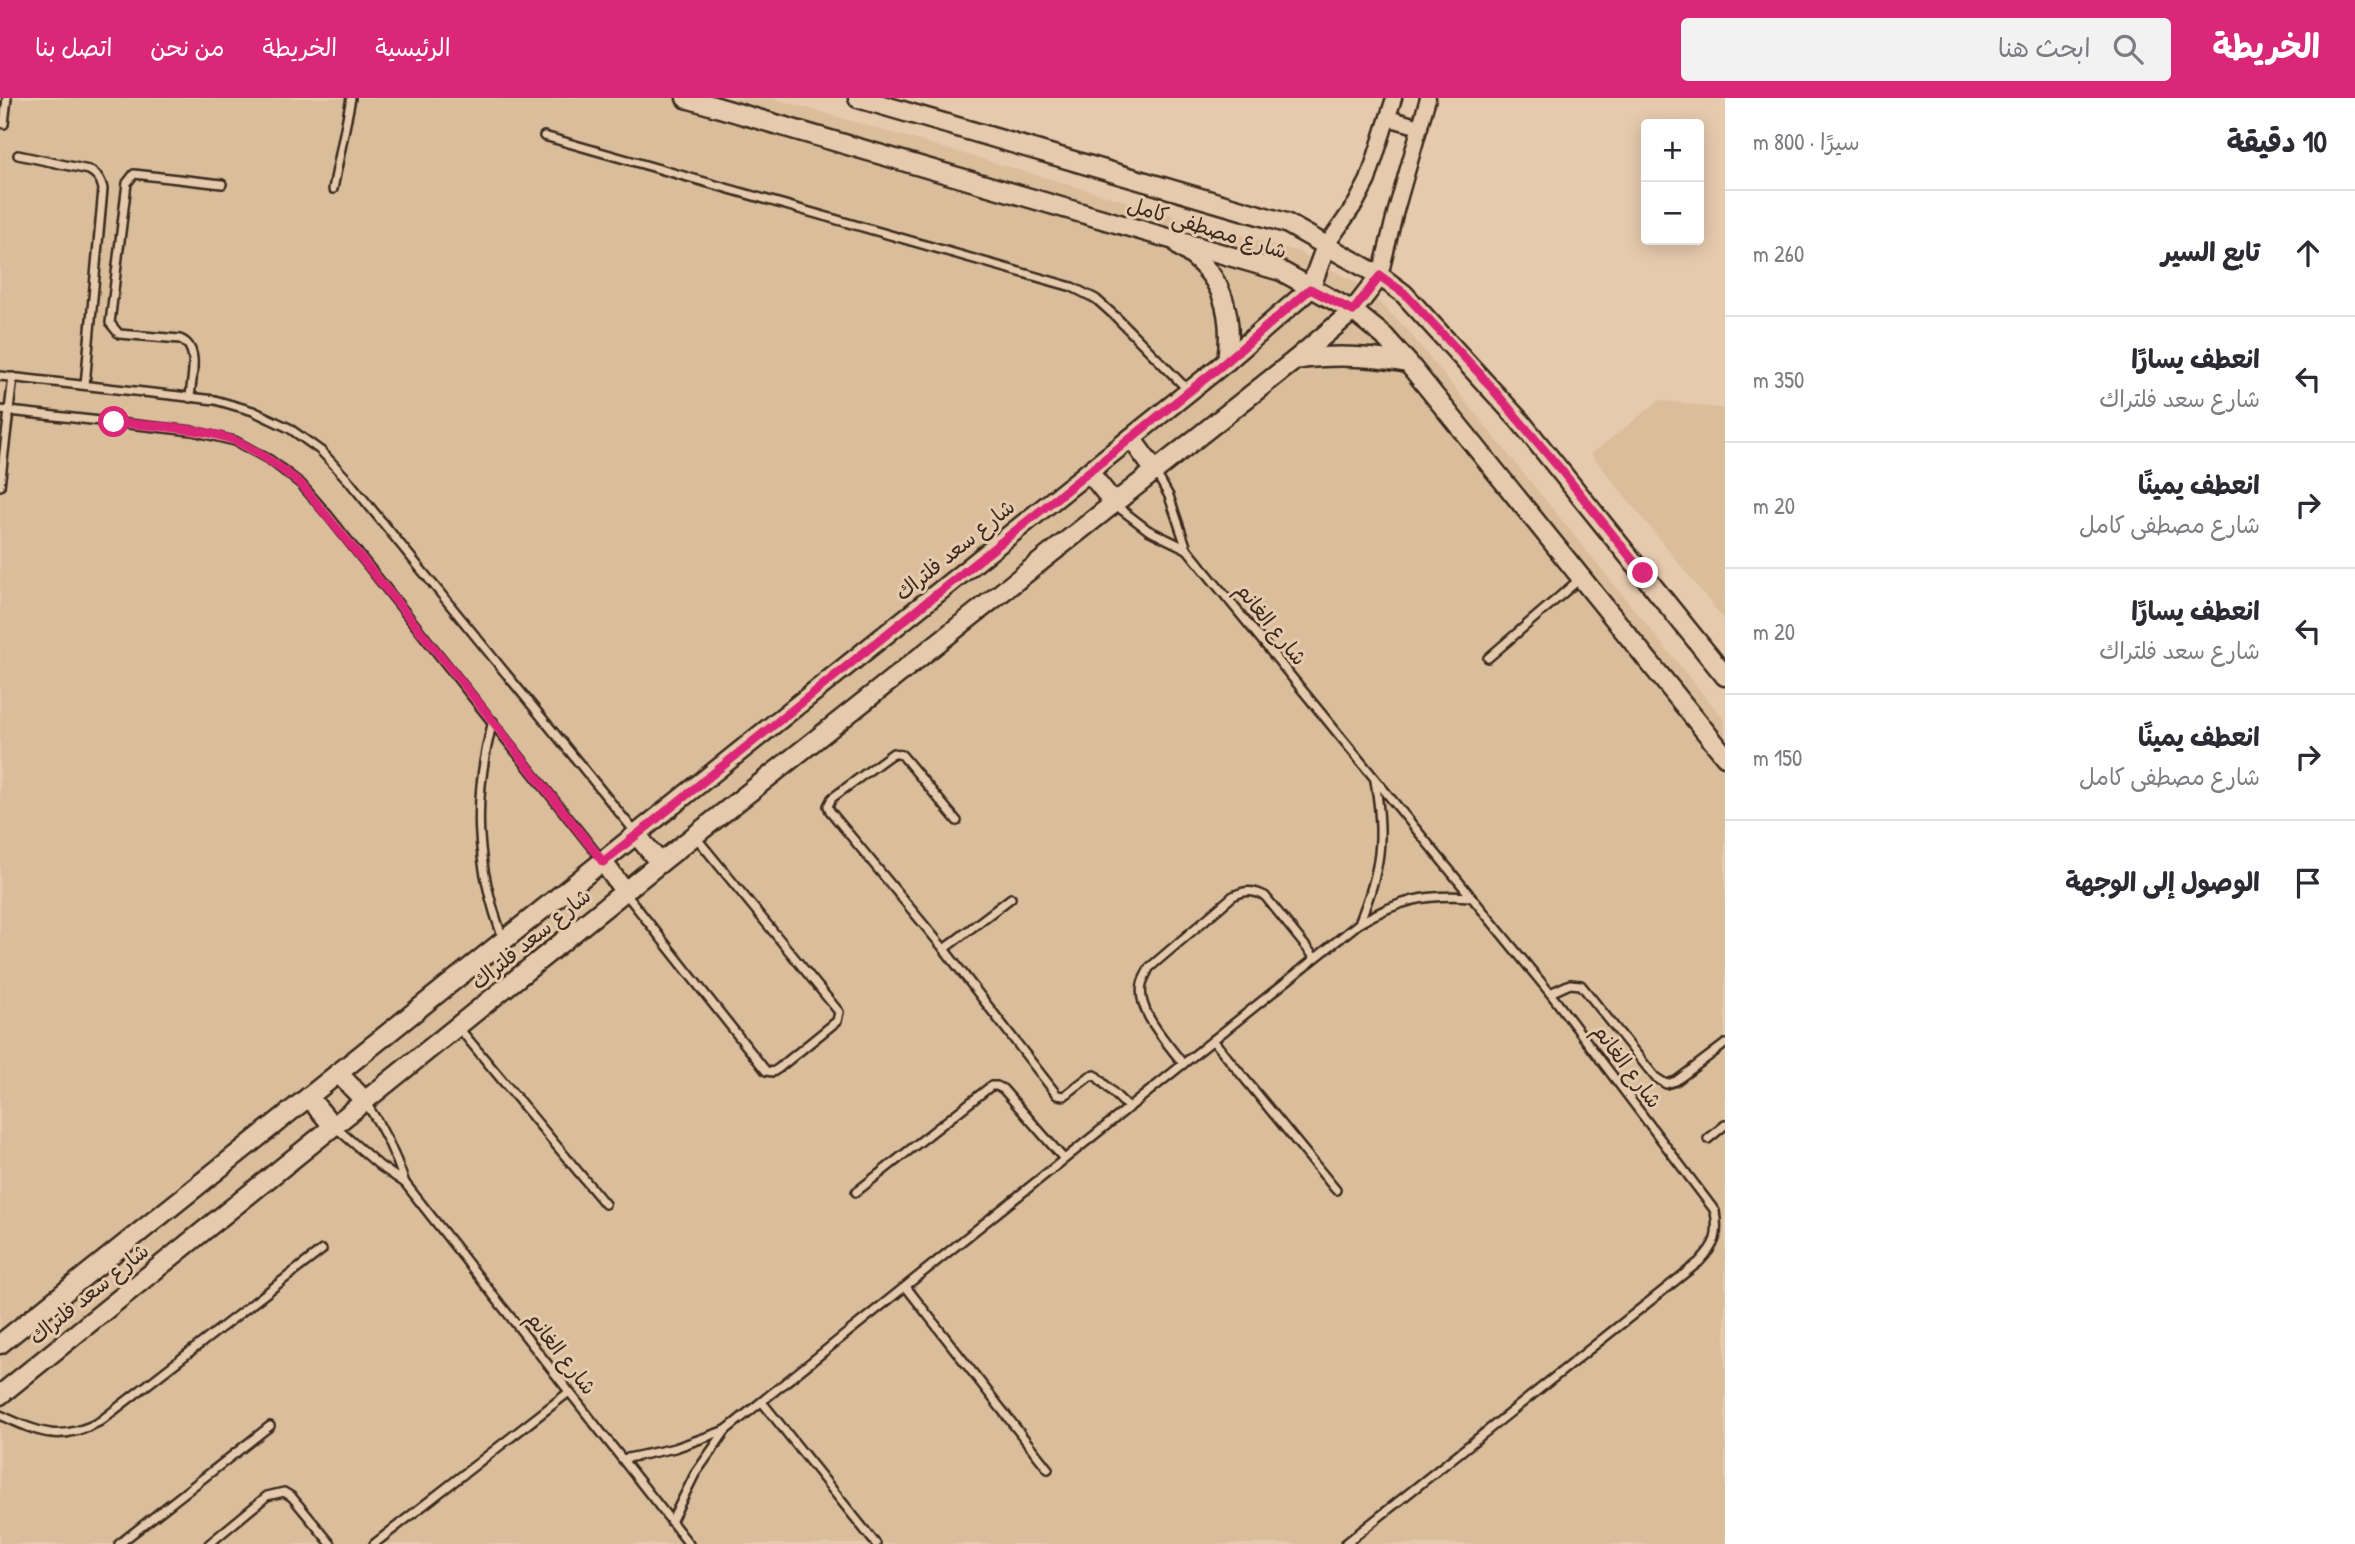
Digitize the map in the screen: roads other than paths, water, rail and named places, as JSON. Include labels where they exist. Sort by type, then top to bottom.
[{"type":"street","name":"شارع مصطفى كامل","points":[[686,98],[1281,271],[1353,311],[1384,337],[1408,363],[1725,756]]},
{"type":"street","name":"شارع مصطفى كامل","points":[[858,98],[1286,223],[1380,276],[1404,293],[1520,421],[1725,676]]},
{"type":"street","points":[[1326,246],[1349,214],[1368,180],[1394,98]]},
{"type":"street","points":[[1380,276],[1429,98]]},
{"type":"street","points":[[1388,118],[1420,127]]},
{"type":"street","points":[[1171,241],[1192,254],[1209,270],[1221,291],[1228,313],[1231,337],[1227,361]]},
{"type":"street","name":"شارع سعد فلتراك","points":[[0,1344],[1227,361],[1310,289],[1326,246]]},
{"type":"street","name":"شارع سعد فلتراك","points":[[0,1395],[695,835],[1295,360],[1353,311],[1380,276]]},
{"type":"street","points":[[1295,360],[1352,355],[1408,363]]},
{"type":"street","points":[[1131,438],[1155,471]]},
{"type":"street","points":[[1088,472],[1114,503]]},
{"type":"street","points":[[636,834],[660,863]]},
{"type":"street","points":[[603,862],[625,892]]},
{"type":"street","points":[[338,1073],[365,1101]]},
{"type":"street","points":[[309,1098],[333,1126]]},
{"type":"lane","points":[[4,124],[7,98]]},
{"type":"lane","points":[[333,189],[351,98]]},
{"type":"lane","points":[[544,136],[1072,287],[1096,299],[1189,391]]},
{"type":"lane","points":[[18,155],[89,170],[101,181],[103,189],[85,386]]},
{"type":"lane","points":[[190,398],[193,349],[188,342],[119,334],[110,323],[127,183],[134,174],[222,184]]},
{"type":"lane","points":[[0,376],[215,400],[253,411],[289,428],[321,451],[348,480],[636,834]]},
{"type":"lane","points":[[0,486],[13,377]]},
{"type":"lane","points":[[0,410],[192,431],[235,441],[270,460],[301,484],[327,514],[603,862]]},
{"type":"lane","name":"شارع الغانم","points":[[1155,471],[1169,496],[1188,549],[1550,993],[1715,1211]]},
{"type":"lane","name":"شارع الغانم","points":[[1114,503],[1148,530],[1188,549]]},
{"type":"lane","points":[[1488,659],[1581,578]]},
{"type":"lane","points":[[493,721],[481,776],[479,832],[486,888],[504,942]]},
{"type":"lane","points":[[957,821],[901,755],[893,753],[832,798],[828,806],[944,949],[1057,1095],[1064,1096],[1095,1075],[1129,1108]]},
{"type":"lane","points":[[1358,924],[1373,890],[1380,853],[1381,816],[1375,779]]},
{"type":"lane","points":[[625,892],[766,1071],[773,1072],[799,1053],[836,1021],[839,1012],[695,835]]},
{"type":"lane","points":[[1183,1064],[1151,1019],[1143,1003],[1142,985],[1149,968],[1233,896],[1243,891],[1255,891],[1265,896],[1315,958]]},
{"type":"lane","points":[[671,1522],[695,1474],[726,1430],[1358,924],[1384,908],[1412,898],[1441,895],[1471,897]]},
{"type":"lane","points":[[944,949],[1011,898]]},
{"type":"lane","points":[[1550,993],[1570,984],[1581,985],[1655,1077],[1666,1084],[1676,1081],[1725,1044]]},
{"type":"lane","points":[[457,1027],[605,1204]]},
{"type":"lane","points":[[1213,1040],[1336,1191]]},
{"type":"lane","points":[[856,1192],[990,1086],[1003,1089],[1064,1159]]},
{"type":"lane","name":"شارع الغانم","points":[[365,1101],[396,1154],[405,1183]]},
{"type":"lane","points":[[1708,1139],[1725,1125]]},
{"type":"lane","name":"شارع الغانم","points":[[333,1126],[363,1153],[405,1183],[689,1544]]},
{"type":"lane","points":[[1715,1211],[1725,1217]]},
{"type":"lane","points":[[1345,1544],[1699,1262],[1712,1248],[1718,1230],[1715,1211]]},
{"type":"lane","points":[[0,1415],[38,1430],[59,1434],[80,1432],[99,1422],[323,1250]]},
{"type":"lane","points":[[906,1287],[1048,1469]]},
{"type":"lane","points":[[374,1544],[569,1392]]},
{"type":"lane","points":[[762,1402],[876,1544]]},
{"type":"lane","points":[[119,1544],[270,1426]]},
{"type":"lane","points":[[623,1459],[675,1448],[726,1430]]},
{"type":"lane","points":[[209,1544],[267,1496],[284,1492],[292,1497],[331,1544]]}]
